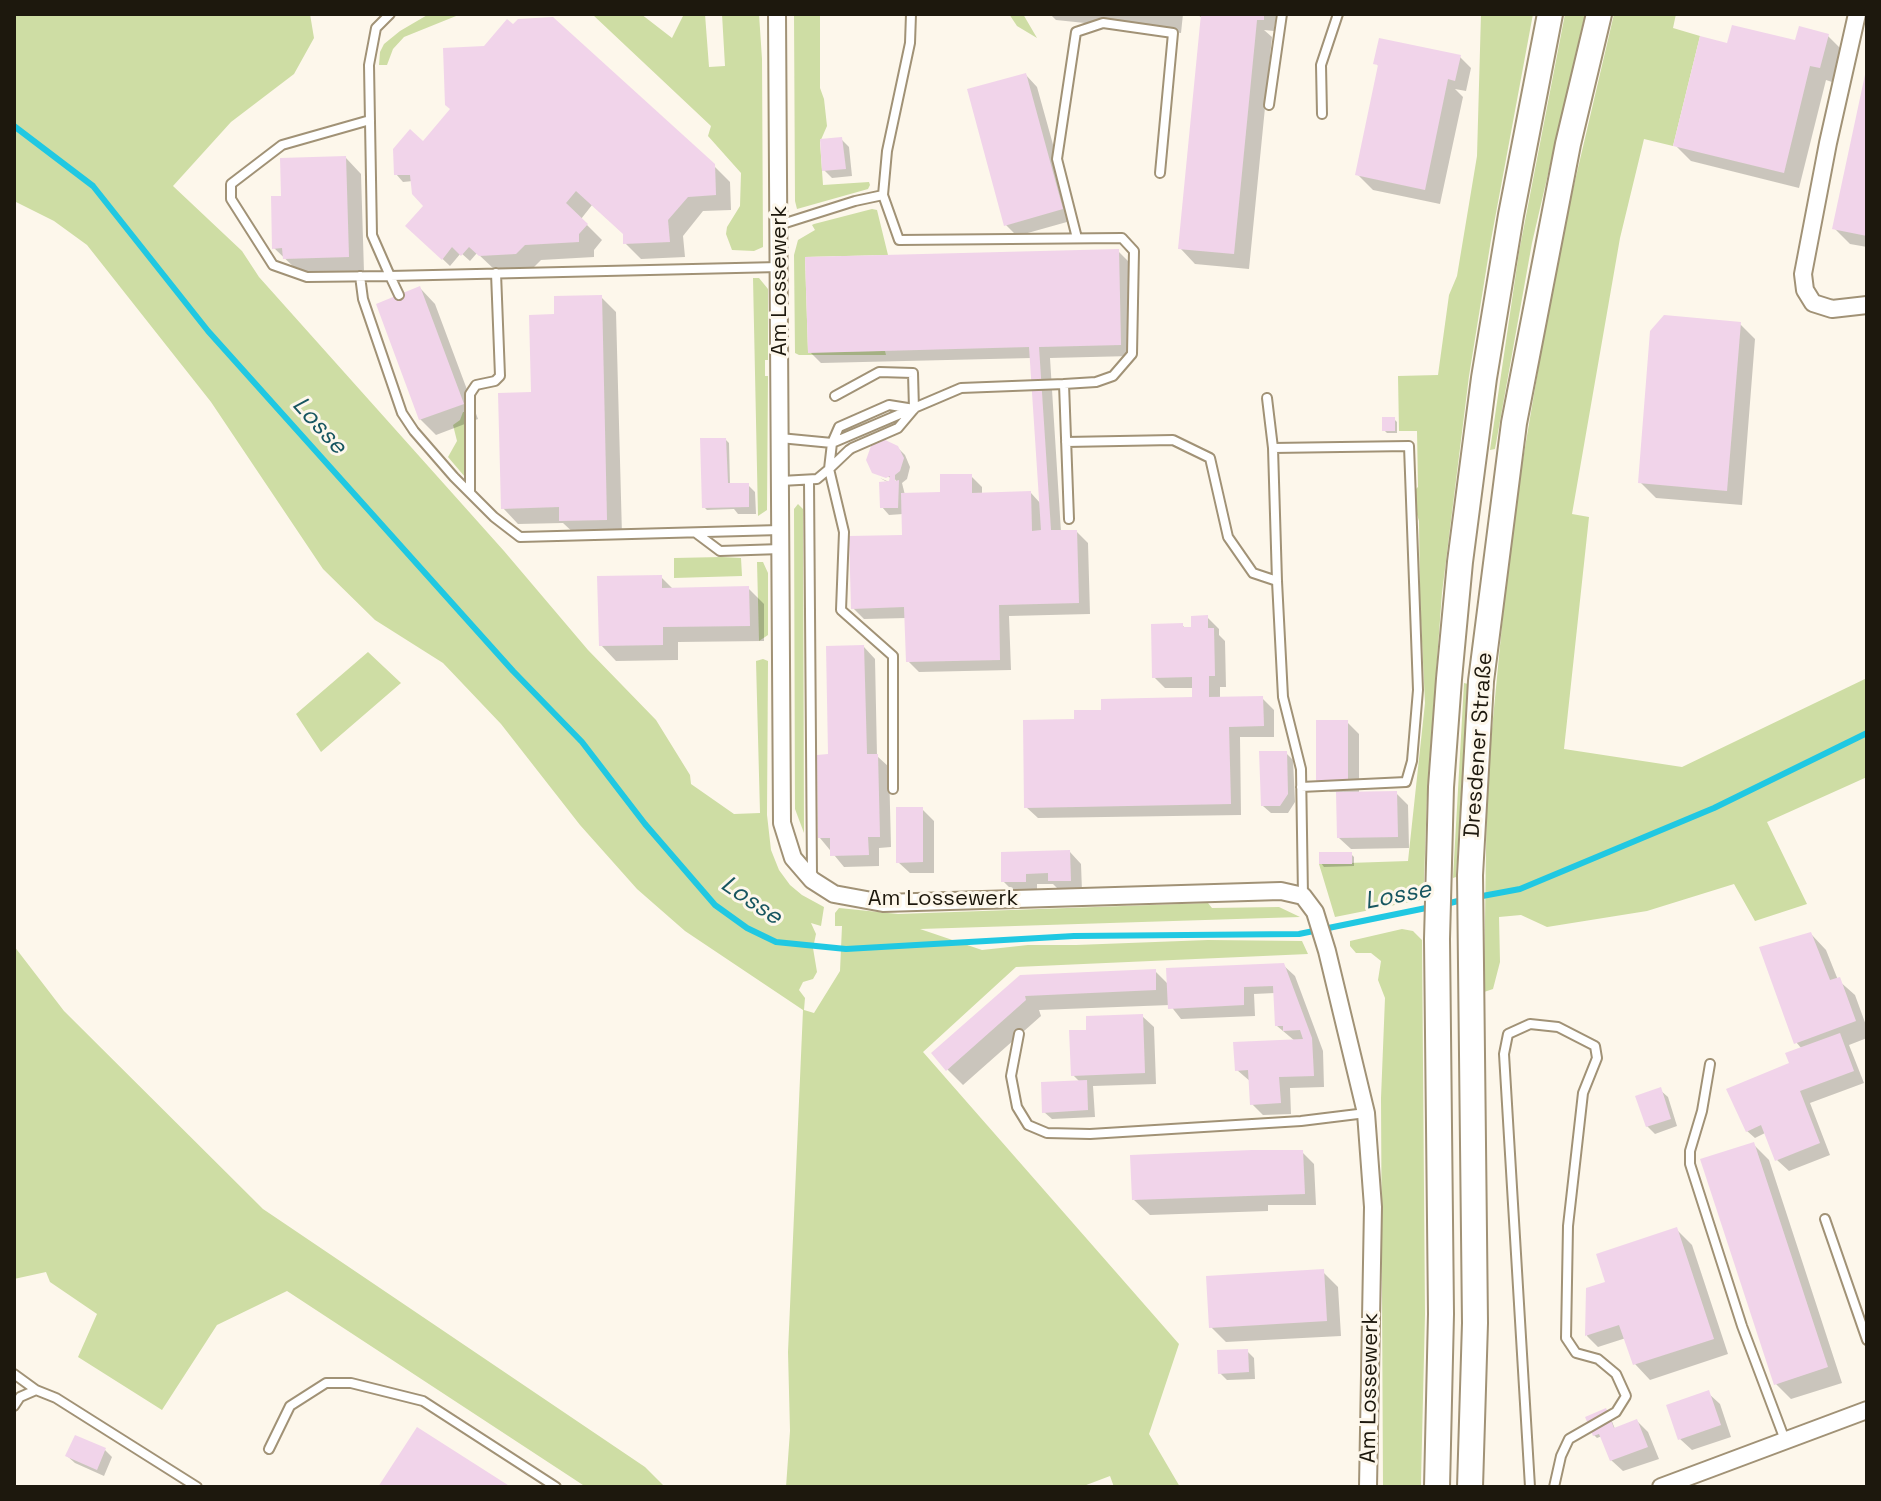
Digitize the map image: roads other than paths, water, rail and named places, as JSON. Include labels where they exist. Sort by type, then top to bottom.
[{"type":"main road","name":"Dresdener Straße","points":[[1437,1487],[1441,1299],[1437,939],[1449,679],[1469,486],[1511,215],[1550,14]]},
{"type":"main road","name":"Dresdener Straße","points":[[1470,1487],[1475,1323],[1470,875],[1481,681],[1512,438],[1568,144],[1599,14]]},
{"type":"street","name":"Am Lossewerk","points":[[777,14],[782,823],[793,858],[812,880],[834,894],[883,903],[1281,891],[1303,896],[1315,912],[1327,951],[1366,1113],[1373,1207],[1368,1487]]},
{"type":"street","points":[[1857,14],[1803,274],[1805,290],[1813,303],[1832,309],[1867,305]]},
{"type":"street","points":[[1665,1486],[1867,1410]]},
{"type":"lane","points":[[390,14],[376,28],[369,65],[372,235],[399,295]]},
{"type":"lane","points":[[780,438],[832,443],[961,388],[1096,382],[1113,376],[1132,354],[1134,251],[1122,238],[899,240],[883,195],[887,151],[910,43],[911,14]]},
{"type":"lane","points":[[1269,105],[1282,14]]},
{"type":"lane","points":[[1322,114],[1321,65],[1338,14]]},
{"type":"lane","points":[[1077,238],[1057,159],[1076,32],[1103,23],[1173,33],[1160,173]]},
{"type":"lane","points":[[370,120],[282,145],[231,184],[231,199],[273,265],[307,277],[780,266]]},
{"type":"lane","points":[[779,225],[883,195]]},
{"type":"lane","points":[[470,493],[470,394],[476,385],[495,381],[500,376],[496,273]]},
{"type":"lane","points":[[360,276],[363,299],[402,413],[414,431],[470,493],[520,537],[780,530]]},
{"type":"lane","points":[[780,481],[817,479],[852,448],[898,428],[914,409],[913,373],[879,372],[835,396]]},
{"type":"lane","points":[[1064,384],[1069,519]]},
{"type":"lane","points":[[1267,398],[1273,448],[1283,697],[1301,769],[1303,896]]},
{"type":"lane","points":[[1066,442],[1173,440],[1210,458],[1228,537],[1253,573],[1277,581]]},
{"type":"lane","points":[[832,443],[829,469],[844,532],[841,610],[893,656],[893,789]]},
{"type":"lane","points":[[1273,448],[1409,446],[1418,690],[1412,761],[1406,782],[1301,787]]},
{"type":"lane","points":[[809,481],[812,880]]},
{"type":"lane","points":[[696,532],[720,551],[781,549]]},
{"type":"lane","points":[[1530,1487],[1504,1054],[1508,1034],[1530,1024],[1558,1027],[1595,1046],[1597,1058],[1583,1093],[1568,1226],[1566,1338],[1576,1353],[1598,1359],[1616,1374],[1626,1396],[1616,1412],[1569,1439],[1561,1456],[1554,1487]]},
{"type":"lane","points":[[1019,1034],[1011,1076],[1017,1107],[1028,1125],[1047,1133],[1090,1134],[1286,1122],[1366,1113]]},
{"type":"lane","points":[[1710,1064],[1702,1111],[1690,1151],[1690,1164],[1742,1326],[1785,1440]]},
{"type":"lane","points":[[1825,1219],[1867,1340]]},
{"type":"lane","points":[[14,1374],[197,1487]]},
{"type":"lane","points":[[269,1449],[290,1406],[326,1383],[351,1383],[423,1401],[556,1487]]},
{"type":"lane","points":[[14,1406],[20,1397],[36,1390]]},
{"type":"waterway","name":"Losse","points":[[14,126],[93,186],[208,331],[513,671],[582,742],[645,824],[715,905],[747,928],[776,942],[846,949],[1074,936],[1299,934],[1431,907]]},
{"type":"waterway","name":"Losse","points":[[1477,897],[1520,889],[1714,808],[1867,733]]},
{"type":"waterway","name":"Losse","points":[[1442,905],[1466,899]]}]
